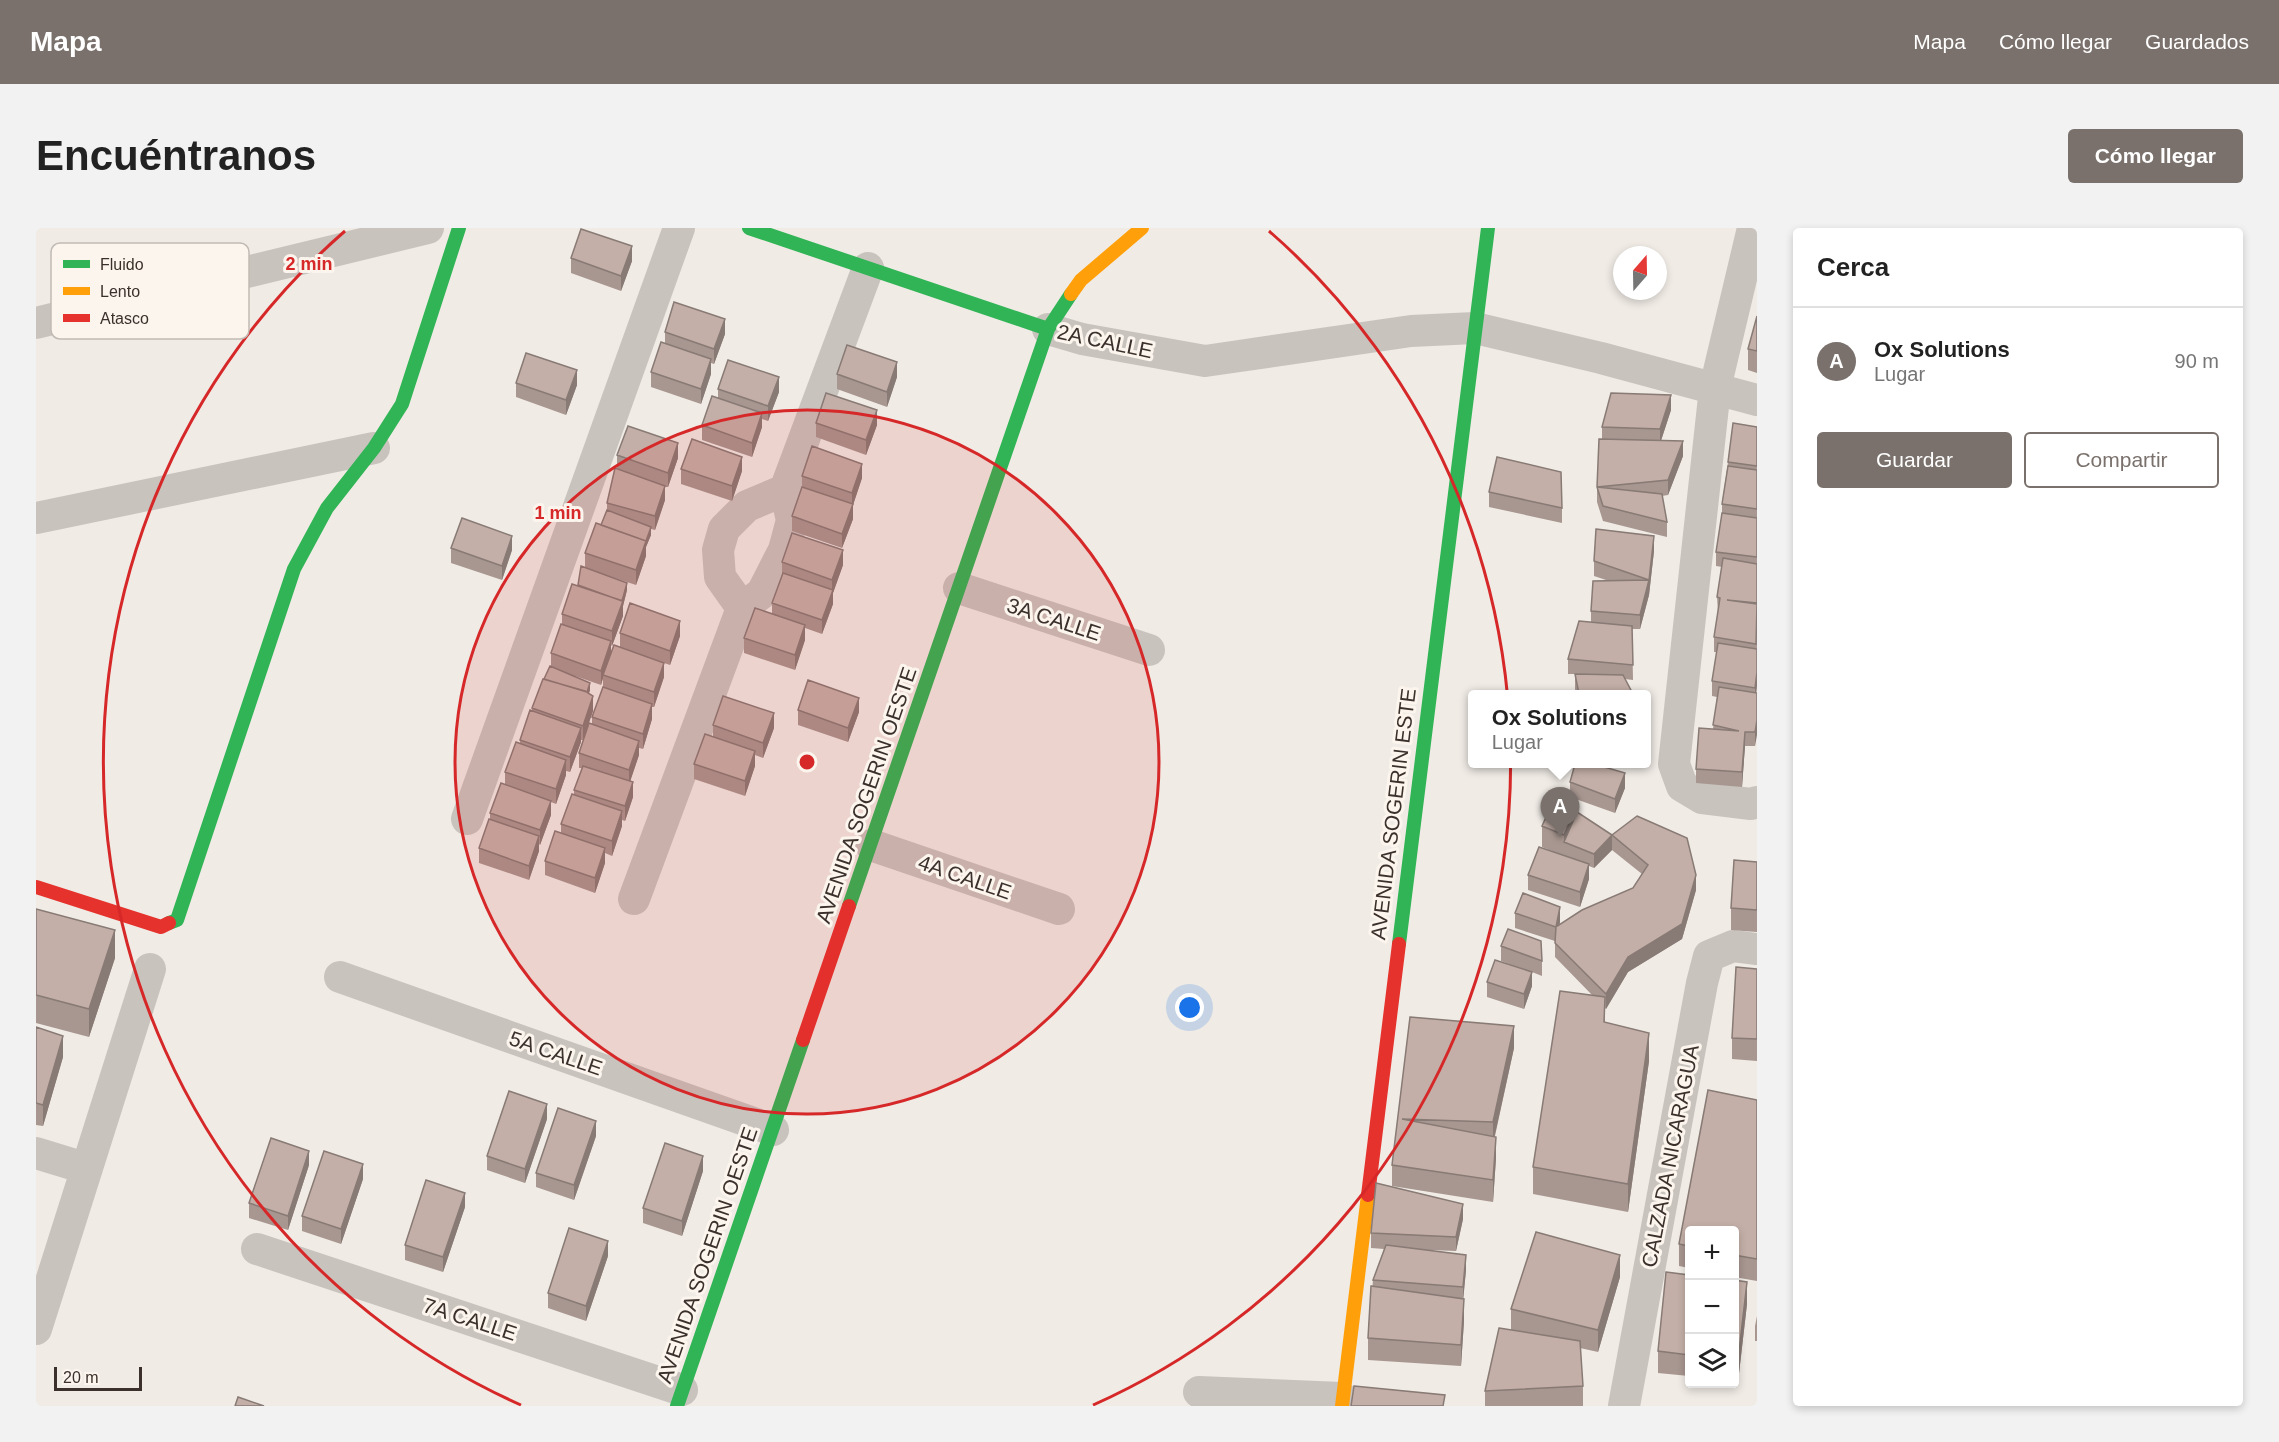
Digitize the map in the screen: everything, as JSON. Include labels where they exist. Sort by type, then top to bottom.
[{"type":"street","points":[[249,271],[428,228]]},
{"type":"street","points":[[36,887],[161,927],[177,920],[294,569],[327,508],[374,448],[402,404],[459,228]]},
{"type":"street","points":[[467,819],[679,228]]},
{"type":"street","name":"2A CALLE","points":[[749,228],[804,237],[868,268],[1082,339],[1205,361],[1411,331],[1475,328],[1757,400]]},
{"type":"street","name":"AVENIDA SOGERIN OESTE","points":[[680,1398],[1048,328],[1081,280],[1142,228]]},
{"type":"street","name":"AVENIDA SOGERIN ESTE","points":[[1342,1402],[1488,228]]},
{"type":"street","points":[[1753,228],[1715,388],[1674,764],[1682,786],[1702,798],[1751,804],[1757,802]]},
{"type":"street","points":[[634,899],[742,608],[762,593],[784,550],[792,520],[785,490],[868,268]]},
{"type":"street","points":[[36,323],[51,319]]},
{"type":"street","points":[[36,518],[374,448]]},
{"type":"street","points":[[742,608],[720,577],[718,550],[724,529],[747,506],[785,490]]},
{"type":"street","name":"3A CALLE","points":[[959,588],[1149,650]]},
{"type":"street","name":"4A CALLE","points":[[870,845],[1059,909]]},
{"type":"street","name":"CALZADA NICARAGUA","points":[[1624,1406],[1702,983],[1709,956],[1733,946],[1757,949]]},
{"type":"street","points":[[36,1329],[85,1168],[150,969]]},
{"type":"street","name":"5A CALLE","points":[[340,977],[772,1130]]},
{"type":"street","points":[[36,1153],[85,1168]]},
{"type":"street","name":"7A CALLE","points":[[257,1249],[680,1398]]},
{"type":"street","points":[[1199,1392],[1342,1402]]},
{"type":"building","points":[[581,229],[632,246],[621,276],[571,258]]},
{"type":"building","points":[[674,302],[725,319],[714,349],[665,332]]},
{"type":"building","points":[[1757,316],[1757,351],[1748,349]]},
{"type":"building","points":[[661,342],[711,359],[701,389],[651,372]]},
{"type":"building","points":[[847,345],[897,362],[887,392],[837,374]]},
{"type":"building","points":[[526,353],[577,370],[566,400],[516,383]]},
{"type":"building","points":[[728,360],[779,377],[768,406],[718,389]]},
{"type":"building","points":[[826,393],[877,410],[866,440],[816,423]]},
{"type":"building","points":[[1611,393],[1671,395],[1660,429],[1602,427]]},
{"type":"building","points":[[712,396],[762,413],[752,443],[702,425]]},
{"type":"building","points":[[1733,423],[1757,427],[1757,466],[1728,462]]},
{"type":"building","points":[[628,426],[678,443],[668,473],[617,455]]},
{"type":"building","points":[[692,439],[742,457],[732,486],[681,469]]},
{"type":"building","points":[[1599,439],[1683,441],[1668,480],[1597,487]]},
{"type":"building","points":[[812,446],[862,464],[852,493],[802,476]]},
{"type":"building","points":[[1497,457],[1561,472],[1562,508],[1489,492]]},
{"type":"building","points":[[1728,466],[1757,470],[1757,509],[1722,504]]},
{"type":"building","points":[[615,468],[665,486],[655,516],[607,503]]},
{"type":"building","points":[[802,487],[853,504],[842,534],[792,516]]},
{"type":"building","points":[[1597,487],[1662,494],[1667,522],[1603,506]]},
{"type":"building","points":[[607,510],[651,527],[646,541],[601,525]]},
{"type":"building","points":[[1722,513],[1757,518],[1757,557],[1716,552]]},
{"type":"building","points":[[462,518],[512,536],[502,566],[451,548]]},
{"type":"building","points":[[596,523],[646,541],[636,570],[585,553]]},
{"type":"building","points":[[1596,529],[1654,536],[1649,580],[1594,561]]},
{"type":"building","points":[[792,533],[843,550],[832,580],[782,562]]},
{"type":"building","points":[[1723,558],[1757,564],[1757,603],[1727,600],[1757,604],[1756,644],[1714,637]]},
{"type":"building","points":[[581,566],[627,583],[622,601],[578,585]]},
{"type":"building","points":[[783,573],[833,590],[822,620],[772,603]]},
{"type":"building","points":[[1649,580],[1640,615],[1591,611],[1593,581]]},
{"type":"building","points":[[572,584],[623,601],[612,631],[562,614]]},
{"type":"building","points":[[630,603],[680,621],[670,651],[620,633]]},
{"type":"building","points":[[755,608],[805,625],[795,655],[744,638]]},
{"type":"building","points":[[1579,621],[1632,626],[1633,665],[1568,659]]},
{"type":"building","points":[[561,624],[611,641],[601,671],[551,653]]},
{"type":"building","points":[[1718,643],[1757,649],[1755,688],[1712,681]]},
{"type":"building","points":[[614,645],[664,663],[654,692],[603,675]]},
{"type":"building","points":[[550,666],[590,683],[587,692],[544,679]]},
{"type":"building","points":[[1575,674],[1623,675],[1631,690],[1578,690]]},
{"type":"building","points":[[543,679],[585,691],[593,696],[583,726],[532,708]]},
{"type":"building","points":[[808,680],[859,698],[848,728],[798,710]]},
{"type":"building","points":[[603,687],[652,704],[643,734],[592,717]]},
{"type":"building","points":[[1719,687],[1757,693],[1755,732],[1745,732],[1742,772],[1696,769],[1699,728],[1739,731],[1713,725]]},
{"type":"building","points":[[723,696],[774,713],[763,743],[713,725]]},
{"type":"building","points":[[530,710],[581,728],[570,757],[520,740]]},
{"type":"building","points":[[589,723],[639,741],[629,770],[579,753]]},
{"type":"building","points":[[705,734],[755,751],[745,781],[694,764]]},
{"type":"building","points":[[516,742],[566,760],[556,789],[505,772]]},
{"type":"building","points":[[583,766],[633,782],[625,806],[574,790]]},
{"type":"building","points":[[1574,768],[1608,768],[1625,773],[1615,799],[1570,782]]},
{"type":"building","points":[[501,783],[551,801],[540,830],[490,813]]},
{"type":"building","points":[[572,794],[622,811],[612,841],[561,824]]},
{"type":"building","points":[[1555,797],[1577,805],[1564,835],[1542,826]]},
{"type":"building","points":[[1577,812],[1612,835],[1594,854],[1564,842]]},
{"type":"building","points":[[1637,816],[1687,838],[1696,875],[1682,924],[1628,957],[1606,994],[1555,943],[1556,927],[1582,910],[1633,888],[1648,865],[1612,835]]},
{"type":"building","points":[[489,819],[539,836],[529,866],[479,848]]},
{"type":"building","points":[[555,831],[605,848],[595,878],[545,861]]},
{"type":"building","points":[[1539,847],[1589,864],[1580,892],[1528,875]]},
{"type":"building","points":[[1734,860],[1757,862],[1757,910],[1731,908]]},
{"type":"building","points":[[1523,893],[1560,907],[1556,927],[1515,913]]},
{"type":"building","points":[[36,909],[115,930],[89,1009],[36,995]]},
{"type":"building","points":[[1508,929],[1541,941],[1542,961],[1501,946]]},
{"type":"building","points":[[1495,960],[1532,972],[1524,994],[1487,982]]},
{"type":"building","points":[[1736,967],[1757,969],[1757,1039],[1732,1038]]},
{"type":"building","points":[[1560,991],[1605,997],[1604,1022],[1649,1033],[1628,1184],[1533,1167]]},
{"type":"building","points":[[1410,1017],[1514,1026],[1493,1122],[1402,1119],[1496,1137],[1493,1180],[1392,1165]]},
{"type":"building","points":[[36,1027],[63,1036],[43,1105],[36,1103]]},
{"type":"building","points":[[1708,1090],[1757,1100],[1757,1259],[1739,1256],[1739,1226],[1685,1226],[1685,1245],[1679,1244]]},
{"type":"building","points":[[509,1091],[547,1104],[525,1169],[487,1156]]},
{"type":"building","points":[[558,1108],[596,1121],[574,1185],[536,1173]]},
{"type":"building","points":[[271,1138],[309,1151],[288,1216],[249,1203]]},
{"type":"building","points":[[665,1143],[703,1156],[682,1221],[643,1208]]},
{"type":"building","points":[[324,1151],[363,1164],[341,1229],[302,1216]]},
{"type":"building","points":[[426,1180],[465,1193],[443,1257],[405,1245]]},
{"type":"building","points":[[1376,1183],[1463,1204],[1456,1237],[1371,1233]]},
{"type":"building","points":[[569,1228],[608,1241],[586,1306],[548,1293]]},
{"type":"building","points":[[1536,1232],[1620,1255],[1598,1330],[1511,1309]]},
{"type":"building","points":[[1386,1245],[1466,1255],[1463,1287],[1373,1280]]},
{"type":"building","points":[[1666,1272],[1685,1274],[1685,1354],[1658,1351]]},
{"type":"building","points":[[1739,1281],[1747,1282],[1739,1351]]},
{"type":"building","points":[[1371,1286],[1464,1299],[1461,1345],[1368,1338]]},
{"type":"building","points":[[1499,1328],[1580,1341],[1583,1386],[1485,1391]]},
{"type":"building","points":[[1354,1386],[1445,1395],[1443,1406],[1351,1406]]},
{"type":"building","points":[[238,1397],[264,1406],[235,1406]]},
{"type":"traffic: fast","points":[[169,923],[177,920],[294,569],[327,508],[374,448],[402,404],[459,228]]},
{"type":"traffic: fast","points":[[749,228],[1048,329]]},
{"type":"traffic: fast","points":[[1399,944],[1488,228]]},
{"type":"traffic: fast","points":[[849,906],[1048,329],[1071,294]]},
{"type":"traffic: fast","points":[[677,1406],[803,1040]]},
{"type":"traffic: slow","points":[[1071,294],[1081,280],[1142,228]]},
{"type":"traffic: slow","points":[[1342,1406],[1368,1195]]},
{"type":"traffic: jam","points":[[36,887],[161,927],[169,923]]},
{"type":"traffic: jam","points":[[803,1040],[849,906]]},
{"type":"traffic: jam","points":[[1368,1195],[1399,944]]},
{"type":"place","name":"Ox Solutions","points":[[1560,837]]}]
